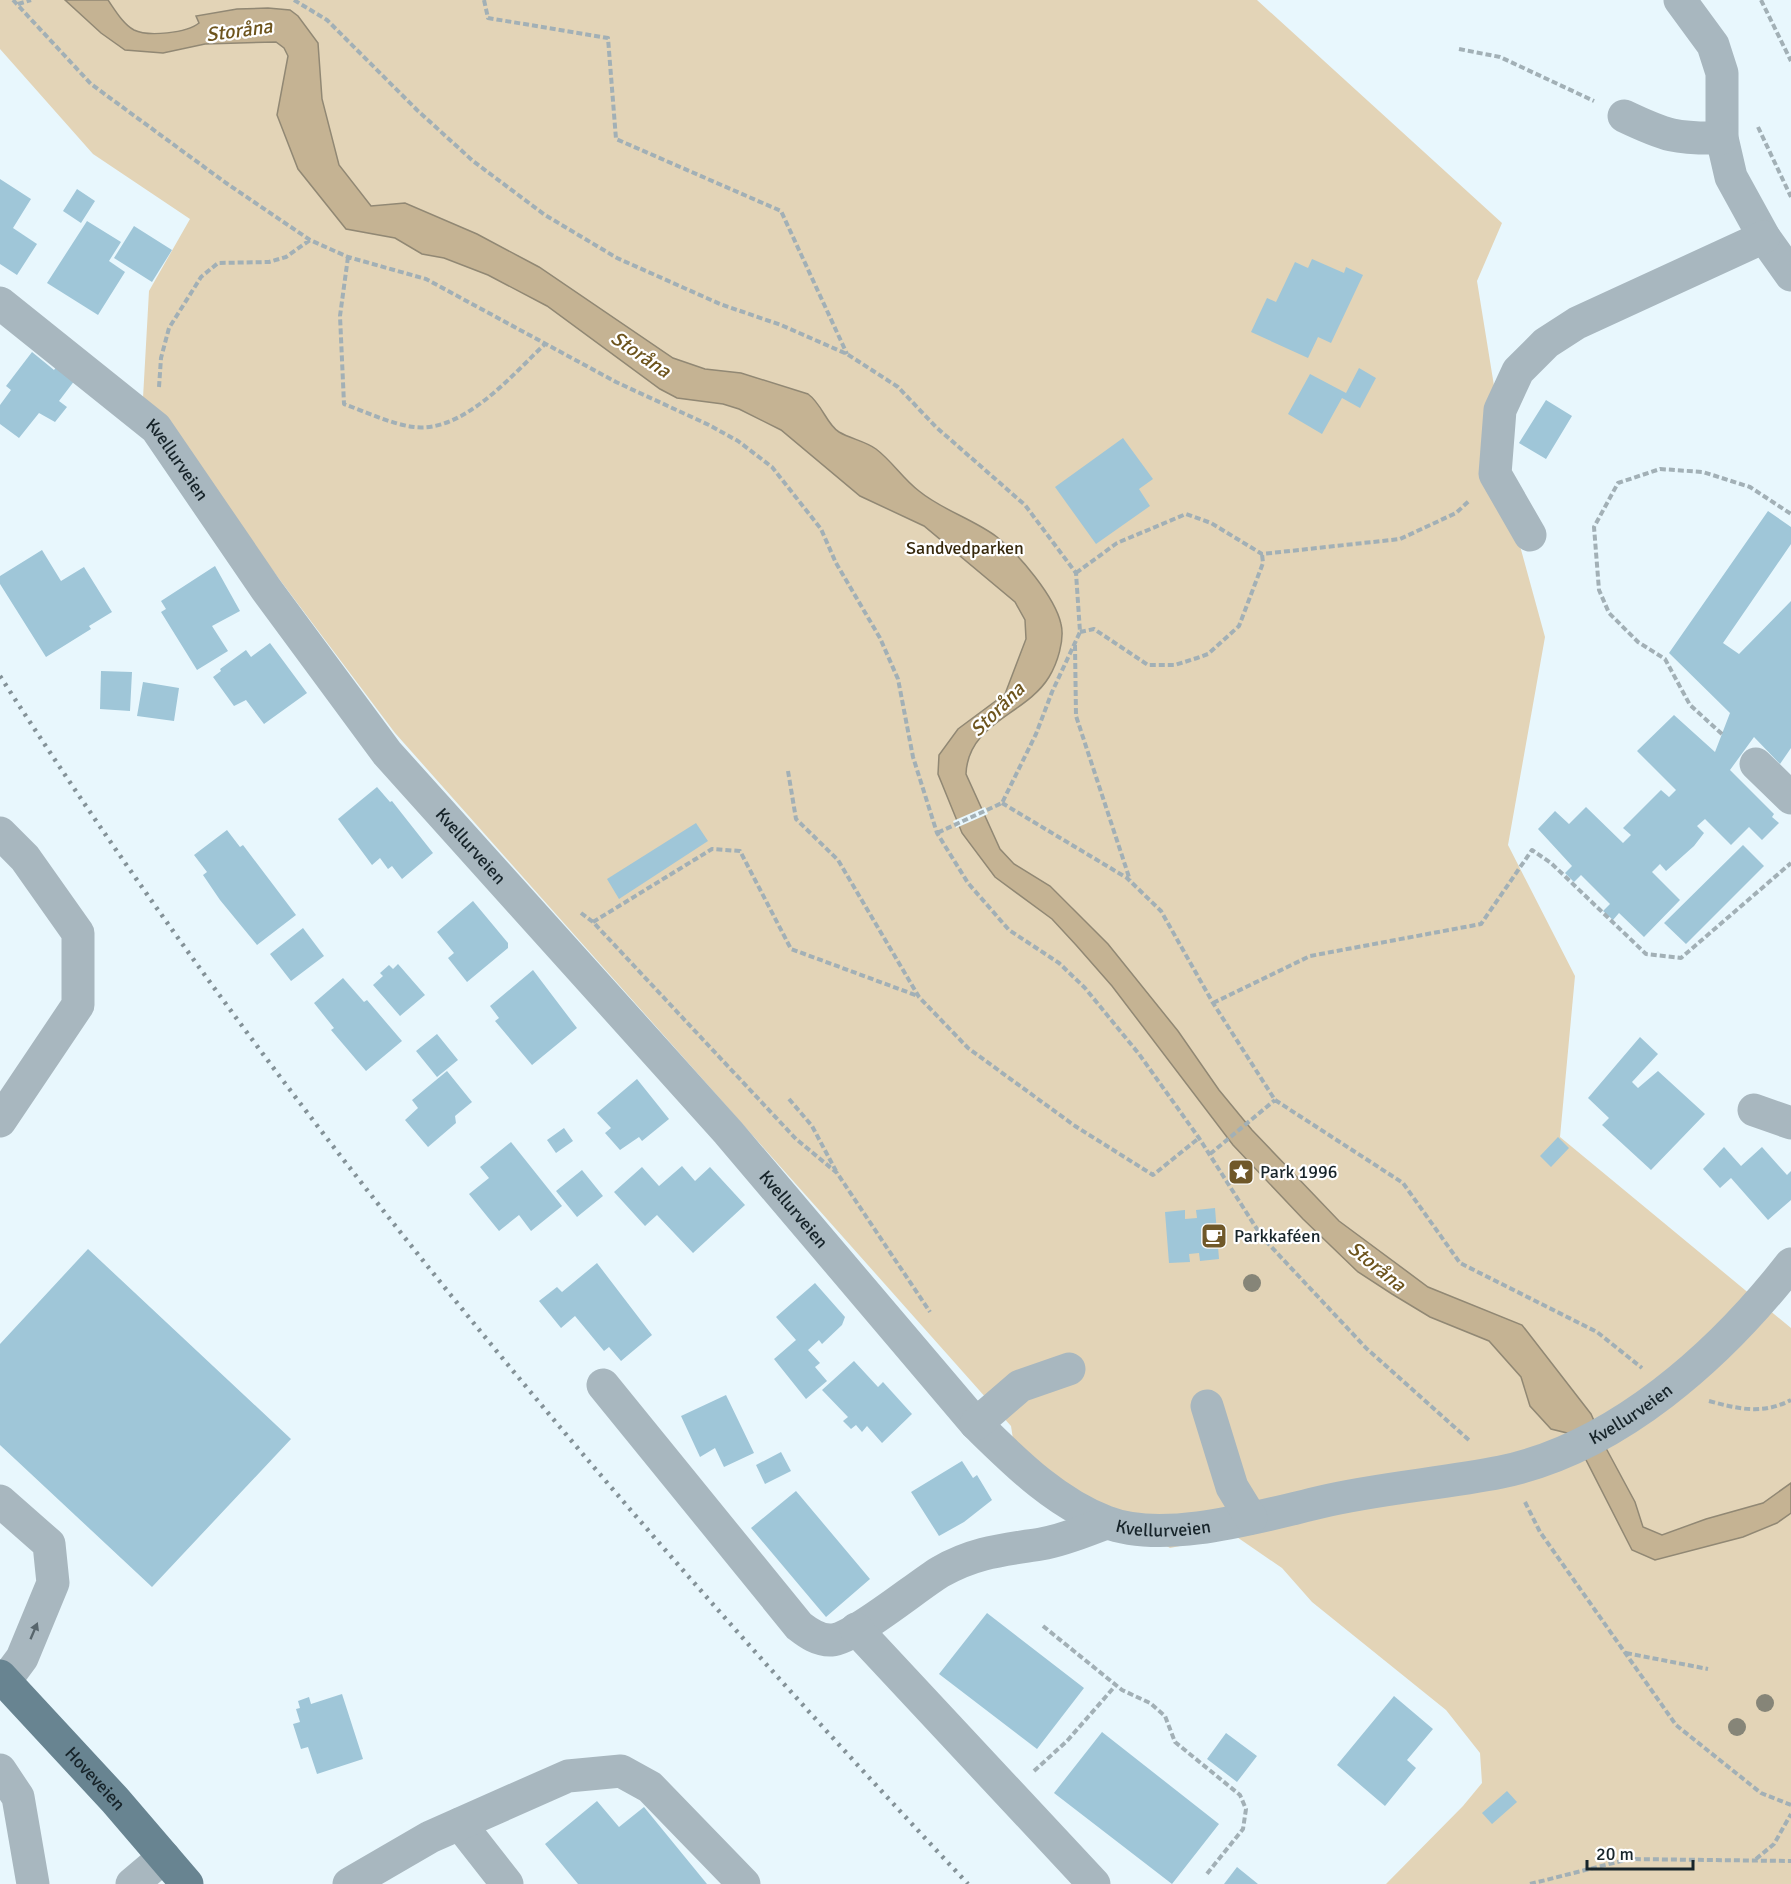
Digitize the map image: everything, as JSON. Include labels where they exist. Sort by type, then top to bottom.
[{"type":"main road","name":"Hoveveien","points":[[2,1679],[187,1884]]},
{"type":"street","points":[[1680,0],[1713,45],[1722,73],[1722,138],[1731,177],[1764,237],[1791,275]]},
{"type":"street","points":[[1624,116],[1659,133],[1682,139],[1722,138]]},
{"type":"street","points":[[1530,535],[1495,474],[1500,410],[1518,371],[1546,343],[1577,323],[1764,237]]},
{"type":"street","name":"Kvellurveien","points":[[0,303],[156,428],[266,589],[387,753],[728,1132],[976,1424],[1019,1466],[1053,1493],[1106,1523],[1161,1532],[1251,1518],[1335,1498],[1501,1472],[1572,1448],[1608,1428],[1671,1385],[1719,1343],[1768,1293],[1791,1264]]},
{"type":"street","points":[[1756,764],[1791,798]]},
{"type":"street","points":[[0,833],[25,858],[78,933],[78,1005],[0,1121]]},
{"type":"street","points":[[1754,1110],[1791,1123]]},
{"type":"street","points":[[976,1424],[1020,1386],[1069,1368]]},
{"type":"street","points":[[603,1385],[799,1626],[814,1637],[832,1641],[856,1629],[924,1581],[960,1561],[992,1550],[1041,1544],[1076,1535],[1106,1523]]},
{"type":"street","points":[[1207,1406],[1232,1487],[1251,1518]]},
{"type":"street","points":[[0,1501],[49,1544],[53,1583],[22,1658],[2,1679]]},
{"type":"street","points":[[856,1629],[1094,1884]]},
{"type":"street","points":[[0,1770],[18,1797],[33,1884]]},
{"type":"street","points":[[349,1884],[430,1838],[568,1776],[621,1771],[650,1787],[744,1884]]},
{"type":"street","points":[[460,1824],[507,1884]]},
{"type":"street","points":[[132,1884],[164,1857]]},
{"type":"path","points":[[13,0],[91,84],[226,183],[310,240],[348,257],[426,279],[616,382],[728,436],[772,467],[821,529],[836,563],[880,638],[898,679],[913,757],[937,833],[968,883],[1009,930],[1059,963],[1085,988],[1139,1054],[1199,1138],[1262,1237],[1340,1322],[1475,1445]]},
{"type":"path","points":[[18,4],[31,0]]},
{"type":"path","points":[[294,0],[327,20],[417,110],[473,161],[545,215],[617,258],[720,304],[781,325],[847,354],[898,387],[936,427],[1025,506],[1076,573],[1080,632],[1032,743],[1002,803],[937,833]]},
{"type":"path","points":[[484,0],[488,18],[608,38],[616,139],[781,211],[847,354]]},
{"type":"path","points":[[1761,0],[1791,61]]},
{"type":"path","points":[[1459,49],[1500,57],[1624,116]]},
{"type":"path","points":[[156,428],[161,358],[169,328],[201,277],[218,264],[268,262],[286,256],[310,240]]},
{"type":"path","points":[[348,257],[340,316],[344,404],[416,427],[464,416],[546,343]]},
{"type":"path","points":[[1722,734],[1690,705],[1665,659],[1638,642],[1609,613],[1599,590],[1594,526],[1618,483],[1660,469],[1703,472],[1750,487],[1791,514]]},
{"type":"path","points":[[1076,573],[1117,543],[1186,514],[1210,523],[1262,554],[1400,539],[1456,513],[1495,474]]},
{"type":"path","points":[[1080,632],[1094,629],[1148,664],[1175,665],[1208,654],[1239,626],[1263,563],[1262,554]]},
{"type":"path","points":[[1076,640],[1076,716],[1130,881]]},
{"type":"path","points":[[788,771],[796,819],[838,860],[920,997],[968,1047],[1075,1126],[1153,1174],[1199,1138]]},
{"type":"path","points":[[1002,803],[1130,881],[1161,911],[1214,1003],[1275,1100],[1403,1183],[1460,1263],[1598,1332],[1652,1375]]},
{"type":"path","points":[[837,1173],[796,1139],[593,922],[712,849],[740,851],[791,949],[920,997]]},
{"type":"path","points":[[1214,1003],[1310,956],[1481,924],[1532,850],[1551,863],[1647,954],[1681,958],[1791,863]]},
{"type":"path","points":[[789,1099],[812,1126],[837,1173],[933,1317]]},
{"type":"path","points":[[1210,1155],[1275,1100]]},
{"type":"path","points":[[1702,1398],[1745,1411],[1781,1405],[1791,1400]]},
{"type":"path","points":[[1523,1498],[1540,1532],[1676,1725],[1761,1793],[1791,1805]]},
{"type":"path","points":[[1043,1626],[1116,1685],[1150,1702],[1166,1716],[1175,1742],[1240,1795],[1246,1809],[1243,1829],[1206,1875]]},
{"type":"path","points":[[1625,1653],[1708,1669]]},
{"type":"path","points":[[1011,1795],[1039,1765],[1067,1741],[1116,1685]]},
{"type":"path","points":[[1756,1859],[1774,1845],[1791,1814]]},
{"type":"path","points":[[1530,1884],[1629,1859],[1791,1861]]},
{"type":"green space","name":"Sandvedparken","points":[[0,0],[1257,0],[1502,223],[1477,281],[1520,546],[1545,637],[1508,845],[1575,976],[1560,1137],[1791,1328],[1791,1884],[1386,1884],[1463,1806],[1482,1783],[1480,1753],[1446,1710],[1312,1602],[1282,1568],[1234,1535],[1170,1548],[1065,1485],[1013,1439],[1011,1426],[395,733],[143,398],[149,291],[190,219],[93,154],[0,49]]},
{"type":"water","name":"Storåna","points":[[65,0],[108,0],[126,24],[134,30],[148,33],[167,33],[186,29],[199,23],[196,16],[237,9],[290,10],[298,16],[318,43],[322,99],[339,165],[371,206],[405,203],[477,234],[539,267],[673,358],[705,369],[741,373],[808,394],[835,429],[876,449],[928,498],[997,537],[1025,565],[1044,589],[1052,601],[1062,630],[1057,659],[1049,677],[1027,701],[987,730],[969,756],[966,774],[1000,849],[1014,864],[1050,886],[1108,944],[1178,1031],[1219,1090],[1252,1130],[1339,1221],[1428,1287],[1522,1325],[1591,1414],[1635,1502],[1643,1527],[1662,1535],[1706,1519],[1763,1503],[1791,1483],[1791,1513],[1777,1523],[1743,1537],[1655,1560],[1632,1550],[1585,1458],[1567,1433],[1551,1429],[1530,1406],[1521,1377],[1489,1341],[1430,1317],[1358,1272],[1303,1219],[1233,1145],[1112,986],[1076,945],[1052,919],[995,877],[962,833],[938,774],[939,755],[958,729],[1005,694],[1026,639],[1025,620],[1015,602],[924,526],[860,496],[781,430],[739,409],[723,404],[677,398],[660,389],[547,306],[488,275],[444,258],[422,254],[395,238],[346,229],[298,169],[277,115],[288,56],[284,48],[276,42],[205,44],[163,53],[125,50],[101,33]]},
{"type":"pier","points":[[985,807],[988,814],[956,828],[953,821]]},
{"type":"building","points":[[0,179],[31,199],[13,228],[37,244],[17,275],[0,264]]},
{"type":"building","points":[[77,189],[95,201],[81,223],[63,211]]},
{"type":"building","points":[[87,221],[121,242],[109,261],[125,272],[98,315],[47,283]]},
{"type":"building","points":[[134,226],[172,250],[152,282],[114,258]]},
{"type":"building","points":[[1312,259],[1344,273],[1346,267],[1363,275],[1331,343],[1318,337],[1308,358],[1251,332],[1267,298],[1276,302],[1295,262],[1308,268]]},
{"type":"building","points":[[32,352],[54,370],[57,366],[75,380],[59,401],[67,407],[55,422],[39,413],[19,438],[0,424],[0,405],[11,390],[6,386]]},
{"type":"building","points":[[1359,368],[1376,378],[1360,408],[1342,398],[1322,434],[1288,414],[1310,374],[1346,393]]},
{"type":"building","points":[[1546,400],[1572,416],[1546,459],[1519,443]]},
{"type":"building","points":[[1123,438],[1153,479],[1139,489],[1150,506],[1096,544],[1055,487]]},
{"type":"building","points":[[1768,511],[1791,527],[1791,544],[1723,643],[1739,654],[1791,601],[1791,748],[1780,764],[1754,737],[1730,770],[1774,814],[1772,817],[1779,823],[1762,840],[1749,827],[1731,845],[1705,819],[1697,826],[1704,833],[1694,846],[1666,871],[1660,864],[1652,872],[1680,900],[1644,937],[1619,913],[1613,920],[1603,911],[1610,904],[1581,875],[1574,882],[1565,873],[1572,866],[1538,829],[1555,811],[1569,824],[1586,807],[1623,843],[1631,835],[1623,828],[1661,790],[1669,797],[1676,790],[1637,751],[1674,715],[1715,752],[1730,713],[1669,653]]},
{"type":"building","points":[[42,550],[61,581],[84,567],[112,612],[89,626],[91,629],[46,657],[0,584],[0,576]]},
{"type":"building","points":[[215,566],[240,611],[212,626],[228,651],[197,670],[161,612],[166,609],[161,601]]},
{"type":"building","points":[[270,643],[307,693],[264,724],[246,700],[234,706],[213,677],[246,650],[251,657]]},
{"type":"building","points":[[101,671],[132,672],[130,711],[100,709]]},
{"type":"building","points":[[143,682],[179,688],[174,721],[137,716]]},
{"type":"building","points":[[377,787],[390,802],[392,801],[433,853],[402,879],[392,866],[388,869],[380,858],[372,865],[338,819]]},
{"type":"building","points":[[696,823],[708,841],[619,899],[607,879]]},
{"type":"building","points":[[227,830],[240,847],[243,845],[296,915],[257,945],[220,900],[203,875],[207,872],[194,855]]},
{"type":"building","points":[[1743,845],[1764,866],[1686,944],[1664,923]]},
{"type":"building","points":[[473,901],[508,943],[508,948],[467,982],[448,958],[454,953],[437,932]]},
{"type":"building","points":[[303,928],[324,956],[291,981],[270,954]]},
{"type":"building","points":[[398,964],[425,995],[400,1016],[373,985],[383,976],[380,973],[389,965],[393,969]]},
{"type":"building","points":[[533,970],[577,1028],[532,1065],[495,1021],[499,1018],[490,1006]]},
{"type":"building","points":[[343,978],[364,1002],[367,1000],[402,1041],[366,1071],[331,1030],[334,1028],[314,1003]]},
{"type":"building","points":[[437,1034],[458,1060],[437,1077],[416,1051]]},
{"type":"building","points":[[1640,1037],[1658,1054],[1632,1082],[1638,1088],[1658,1071],[1705,1114],[1651,1170],[1602,1125],[1609,1118],[1588,1098]]},
{"type":"building","points":[[447,1071],[472,1102],[455,1116],[456,1123],[428,1147],[405,1120],[418,1108],[412,1100]]},
{"type":"building","points":[[637,1079],[669,1119],[642,1141],[639,1137],[620,1150],[605,1133],[611,1128],[597,1113]]},
{"type":"building","points":[[564,1128],[573,1141],[556,1153],[547,1140]]},
{"type":"building","points":[[1558,1137],[1569,1148],[1551,1167],[1540,1156]]},
{"type":"building","points":[[511,1142],[562,1206],[531,1231],[519,1215],[499,1231],[469,1194],[489,1178],[480,1167]]},
{"type":"building","points":[[1724,1147],[1741,1166],[1762,1147],[1787,1175],[1791,1171],[1791,1200],[1768,1220],[1731,1178],[1720,1188],[1703,1169]]},
{"type":"building","points":[[682,1166],[695,1181],[710,1167],[745,1205],[693,1253],[657,1215],[645,1226],[614,1192],[642,1167],[659,1186]]},
{"type":"building","points":[[582,1170],[603,1196],[577,1217],[556,1191]]},
{"type":"building","points":[[1215,1208],[1219,1259],[1200,1261],[1199,1253],[1189,1254],[1190,1262],[1169,1263],[1165,1212],[1185,1210],[1185,1219],[1197,1218],[1196,1210]]},
{"type":"building","points":[[88,1249],[291,1439],[152,1587],[0,1445],[0,1344]]},
{"type":"building","points":[[597,1263],[652,1335],[621,1361],[609,1347],[604,1351],[575,1316],[561,1328],[539,1301],[557,1287],[562,1292]]},
{"type":"building","points":[[815,1283],[845,1317],[842,1325],[822,1344],[819,1340],[808,1350],[820,1363],[815,1367],[827,1381],[806,1399],[774,1359],[796,1340],[776,1317]]},
{"type":"building","points":[[854,1361],[878,1387],[883,1382],[912,1414],[882,1443],[867,1426],[862,1432],[856,1425],[851,1429],[843,1421],[848,1417],[822,1390]]},
{"type":"building","points":[[726,1395],[754,1453],[724,1467],[715,1448],[700,1457],[681,1416]]},
{"type":"building","points":[[781,1452],[791,1471],[765,1484],[756,1465]]},
{"type":"building","points":[[962,1461],[973,1478],[977,1475],[992,1500],[964,1522],[939,1536],[911,1492]]},
{"type":"building","points":[[796,1491],[870,1579],[826,1617],[751,1528]]},
{"type":"building","points":[[987,1613],[1084,1688],[1037,1749],[939,1674]]},
{"type":"building","points":[[342,1694],[363,1759],[317,1774],[308,1747],[301,1749],[293,1724],[300,1722],[296,1709],[300,1708],[298,1701],[309,1697],[311,1704]]},
{"type":"building","points":[[1394,1696],[1433,1729],[1407,1760],[1416,1768],[1385,1806],[1337,1765]]},
{"type":"building","points":[[1102,1732],[1219,1824],[1172,1884],[1054,1793]]},
{"type":"building","points":[[1226,1733],[1257,1756],[1237,1782],[1207,1759]]},
{"type":"building","points":[[1507,1791],[1517,1802],[1492,1824],[1482,1813]]},
{"type":"building","points":[[597,1801],[619,1827],[644,1807],[707,1884],[578,1884],[545,1844]]},
{"type":"building","points":[[1237,1867],[1258,1884],[1224,1884]]},
{"type":"railway","points":[[0,676],[107,837],[219,995],[336,1150],[456,1302],[707,1598],[968,1884]]},
{"type":"place","name":"Park 1996","points":[[1241,1172]]},
{"type":"place","name":"Parkkaféen","points":[[1214,1236]]}]
